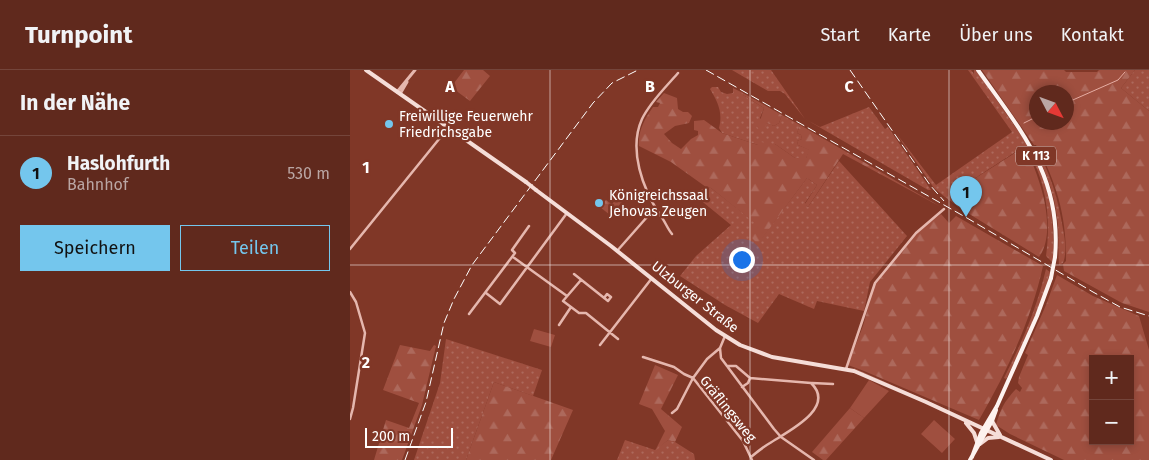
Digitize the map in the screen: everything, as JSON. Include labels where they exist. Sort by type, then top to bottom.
[{"type":"main road","name":"Ulzburger Straße","points":[[366,70],[526,182],[725,336],[745,348],[772,357],[846,369],[926,402],[1051,460]]},
{"type":"main road","name":"K 113","points":[[978,70],[1027,141],[1042,170],[1050,194],[1056,238],[1051,278],[1043,304],[985,430]]},
{"type":"main road","name":"K 113","points":[[985,430],[992,421],[997,406]]},
{"type":"main road","points":[[961,418],[972,430],[979,443]]},
{"type":"main road","points":[[992,421],[1001,437]]},
{"type":"main road","points":[[971,458],[985,430]]},
{"type":"main road","points":[[979,443],[988,438],[1001,437]]},
{"type":"street","points":[[399,93],[415,70]]},
{"type":"street","points":[[672,234],[655,208],[641,174],[637,141],[638,130],[643,117],[678,73]]},
{"type":"street","points":[[350,249],[448,128]]},
{"type":"street","points":[[617,251],[655,208]]},
{"type":"street","points":[[846,369],[875,283],[916,233],[944,209]]},
{"type":"street","points":[[486,293],[500,304],[568,213]]},
{"type":"street","points":[[470,314],[513,257],[515,254],[512,250],[529,226]]},
{"type":"street","points":[[513,257],[567,296]]},
{"type":"street","points":[[574,274],[604,298]]},
{"type":"street","points":[[600,345],[652,278]]},
{"type":"street","points":[[581,280],[563,301],[579,313],[586,313],[618,339]]},
{"type":"street","points":[[350,292],[356,302],[365,333],[350,419]]},
{"type":"street","points":[[559,325],[571,307]]},
{"type":"street","points":[[643,358],[674,367],[692,378],[707,359],[720,348],[725,336]]},
{"type":"street","points":[[720,348],[721,358],[781,437],[814,460]]},
{"type":"street","points":[[727,366],[736,366],[750,378],[833,384]]},
{"type":"street","name":"Gräflingsweg","points":[[672,413],[677,409],[692,378],[743,441],[752,459]]},
{"type":"street","points":[[742,387],[750,378]]},
{"type":"street","points":[[752,459],[766,446],[803,422],[816,408],[819,398],[817,390],[811,383]]},
{"type":"street","points":[[817,390],[821,384]]},
{"type":"green space","points":[[464,70],[483,70],[490,76],[470,101],[451,87]]},
{"type":"green space","points":[[732,70],[771,70],[805,119],[785,94],[780,91],[768,91]]},
{"type":"green space","points":[[968,70],[971,70],[974,74],[974,70],[976,70],[1029,147],[1026,150],[1020,149],[949,195],[950,201],[934,188],[896,133],[936,185],[1012,132]]},
{"type":"green space","points":[[982,70],[1097,72],[1099,70],[1135,70],[1121,88],[1149,111],[1149,312],[1122,303],[1064,271],[1063,264],[1066,261],[1065,230],[1059,201],[1050,173],[1036,145],[1034,145]]},
{"type":"green space","points":[[1135,70],[1149,70],[1149,111],[1121,88]]},
{"type":"green space","points":[[718,87],[721,92],[727,94],[733,93],[733,88],[743,93],[743,95],[764,108],[760,118],[765,124],[774,126],[779,123],[782,115],[800,125],[797,133],[801,135],[802,139],[797,141],[798,145],[810,150],[806,158],[795,158],[775,144],[758,145],[722,133],[719,128],[719,108],[710,89]]},
{"type":"green space","points":[[664,93],[677,98],[678,109],[688,112],[692,116],[689,123],[675,126],[664,134],[681,149],[698,135],[698,131],[694,130],[694,121],[704,120],[722,133],[758,145],[761,142],[775,144],[795,158],[806,158],[809,150],[798,145],[797,141],[802,139],[801,135],[797,133],[800,125],[941,207],[843,154],[808,207],[805,204],[817,185],[807,178],[758,244],[748,234],[756,224],[711,188],[706,187],[671,162],[639,146],[644,121],[653,107],[658,107],[660,103],[656,102]]},
{"type":"green space","points":[[743,93],[782,115],[779,123],[774,126],[767,123],[765,127],[759,129],[756,126],[760,121],[764,108],[743,95]]},
{"type":"green space","points":[[869,107],[885,129],[888,127],[931,190],[928,190],[808,121],[820,127]]},
{"type":"green space","points":[[1035,147],[1050,176],[1061,218],[1065,250],[1063,263],[1059,265],[1058,226],[1053,196],[1043,167],[1034,149]]},
{"type":"green space","points":[[1021,149],[1026,150],[1037,174],[1045,204],[1047,233],[1039,257],[948,199],[949,195]]},
{"type":"green space","points":[[1028,151],[1031,151],[1038,164],[1050,202],[1053,229],[1052,262],[1046,256],[1048,215],[1046,202],[1040,176]]},
{"type":"green space","points":[[839,161],[907,236],[870,282],[864,311],[817,301],[814,309],[779,294],[758,323],[725,305],[680,276],[696,256],[731,225],[693,194],[706,187],[711,188],[757,224],[758,243],[807,178],[817,185],[805,203],[808,207]]},
{"type":"green space","points":[[621,194],[626,198],[610,215],[600,207],[606,200],[612,204]]},
{"type":"green space","points":[[941,214],[949,223],[956,216],[1043,266],[1025,326],[999,383],[979,420],[848,365],[863,326],[875,283],[916,233]]},
{"type":"green space","points":[[1046,269],[1050,272],[1043,300],[1006,379],[1004,378],[1034,311]]},
{"type":"green space","points":[[1057,275],[1093,296],[1139,316],[1149,350],[1149,460],[1064,460],[1010,434],[996,425],[1006,402],[1016,389],[1020,392],[1022,388],[1018,383],[1028,355],[1025,353]]},
{"type":"green space","points":[[534,329],[555,335],[551,347],[530,341]]},
{"type":"green space","points":[[446,339],[542,370],[533,396],[494,382],[466,460],[414,460],[440,383]]},
{"type":"green space","points":[[400,345],[430,351],[434,345],[436,346],[422,405],[402,460],[374,460],[386,420],[409,428],[419,403],[383,390]]},
{"type":"green space","points":[[655,365],[678,375],[661,409],[682,427],[675,442],[668,440],[655,451],[665,431],[652,409],[639,404]]},
{"type":"green space","points":[[854,368],[981,425],[854,369]]},
{"type":"green space","points":[[869,380],[889,391],[864,418],[850,408]]},
{"type":"green space","points":[[494,382],[573,410],[551,460],[466,460]]},
{"type":"green space","points":[[850,408],[864,418],[826,460],[823,460],[812,452]]},
{"type":"green space","points":[[934,420],[955,439],[942,453],[921,434]]},
{"type":"green space","points":[[625,440],[655,450],[668,440],[675,442],[694,454],[695,460],[617,460]]},
{"type":"waterway","points":[[1074,99],[1118,80],[1125,72]]},
{"type":"waterway","points":[[1024,123],[1029,120]]},
{"type":"railway","points":[[405,460],[426,402],[444,323],[472,265],[593,103],[612,83],[638,70]]},
{"type":"railway","points":[[706,70],[1120,307],[1149,316]]},
{"type":"railway","points":[[850,70],[930,185],[944,201]]},
{"type":"place","name":"Freiwillige Feuerwehr Friedrichsgabe","points":[[389,124]]},
{"type":"place","name":"Königreichssaal Jehovas Zeugen","points":[[599,203]]},
{"type":"place","name":"Haslohfurth","points":[[966,217]]}]
